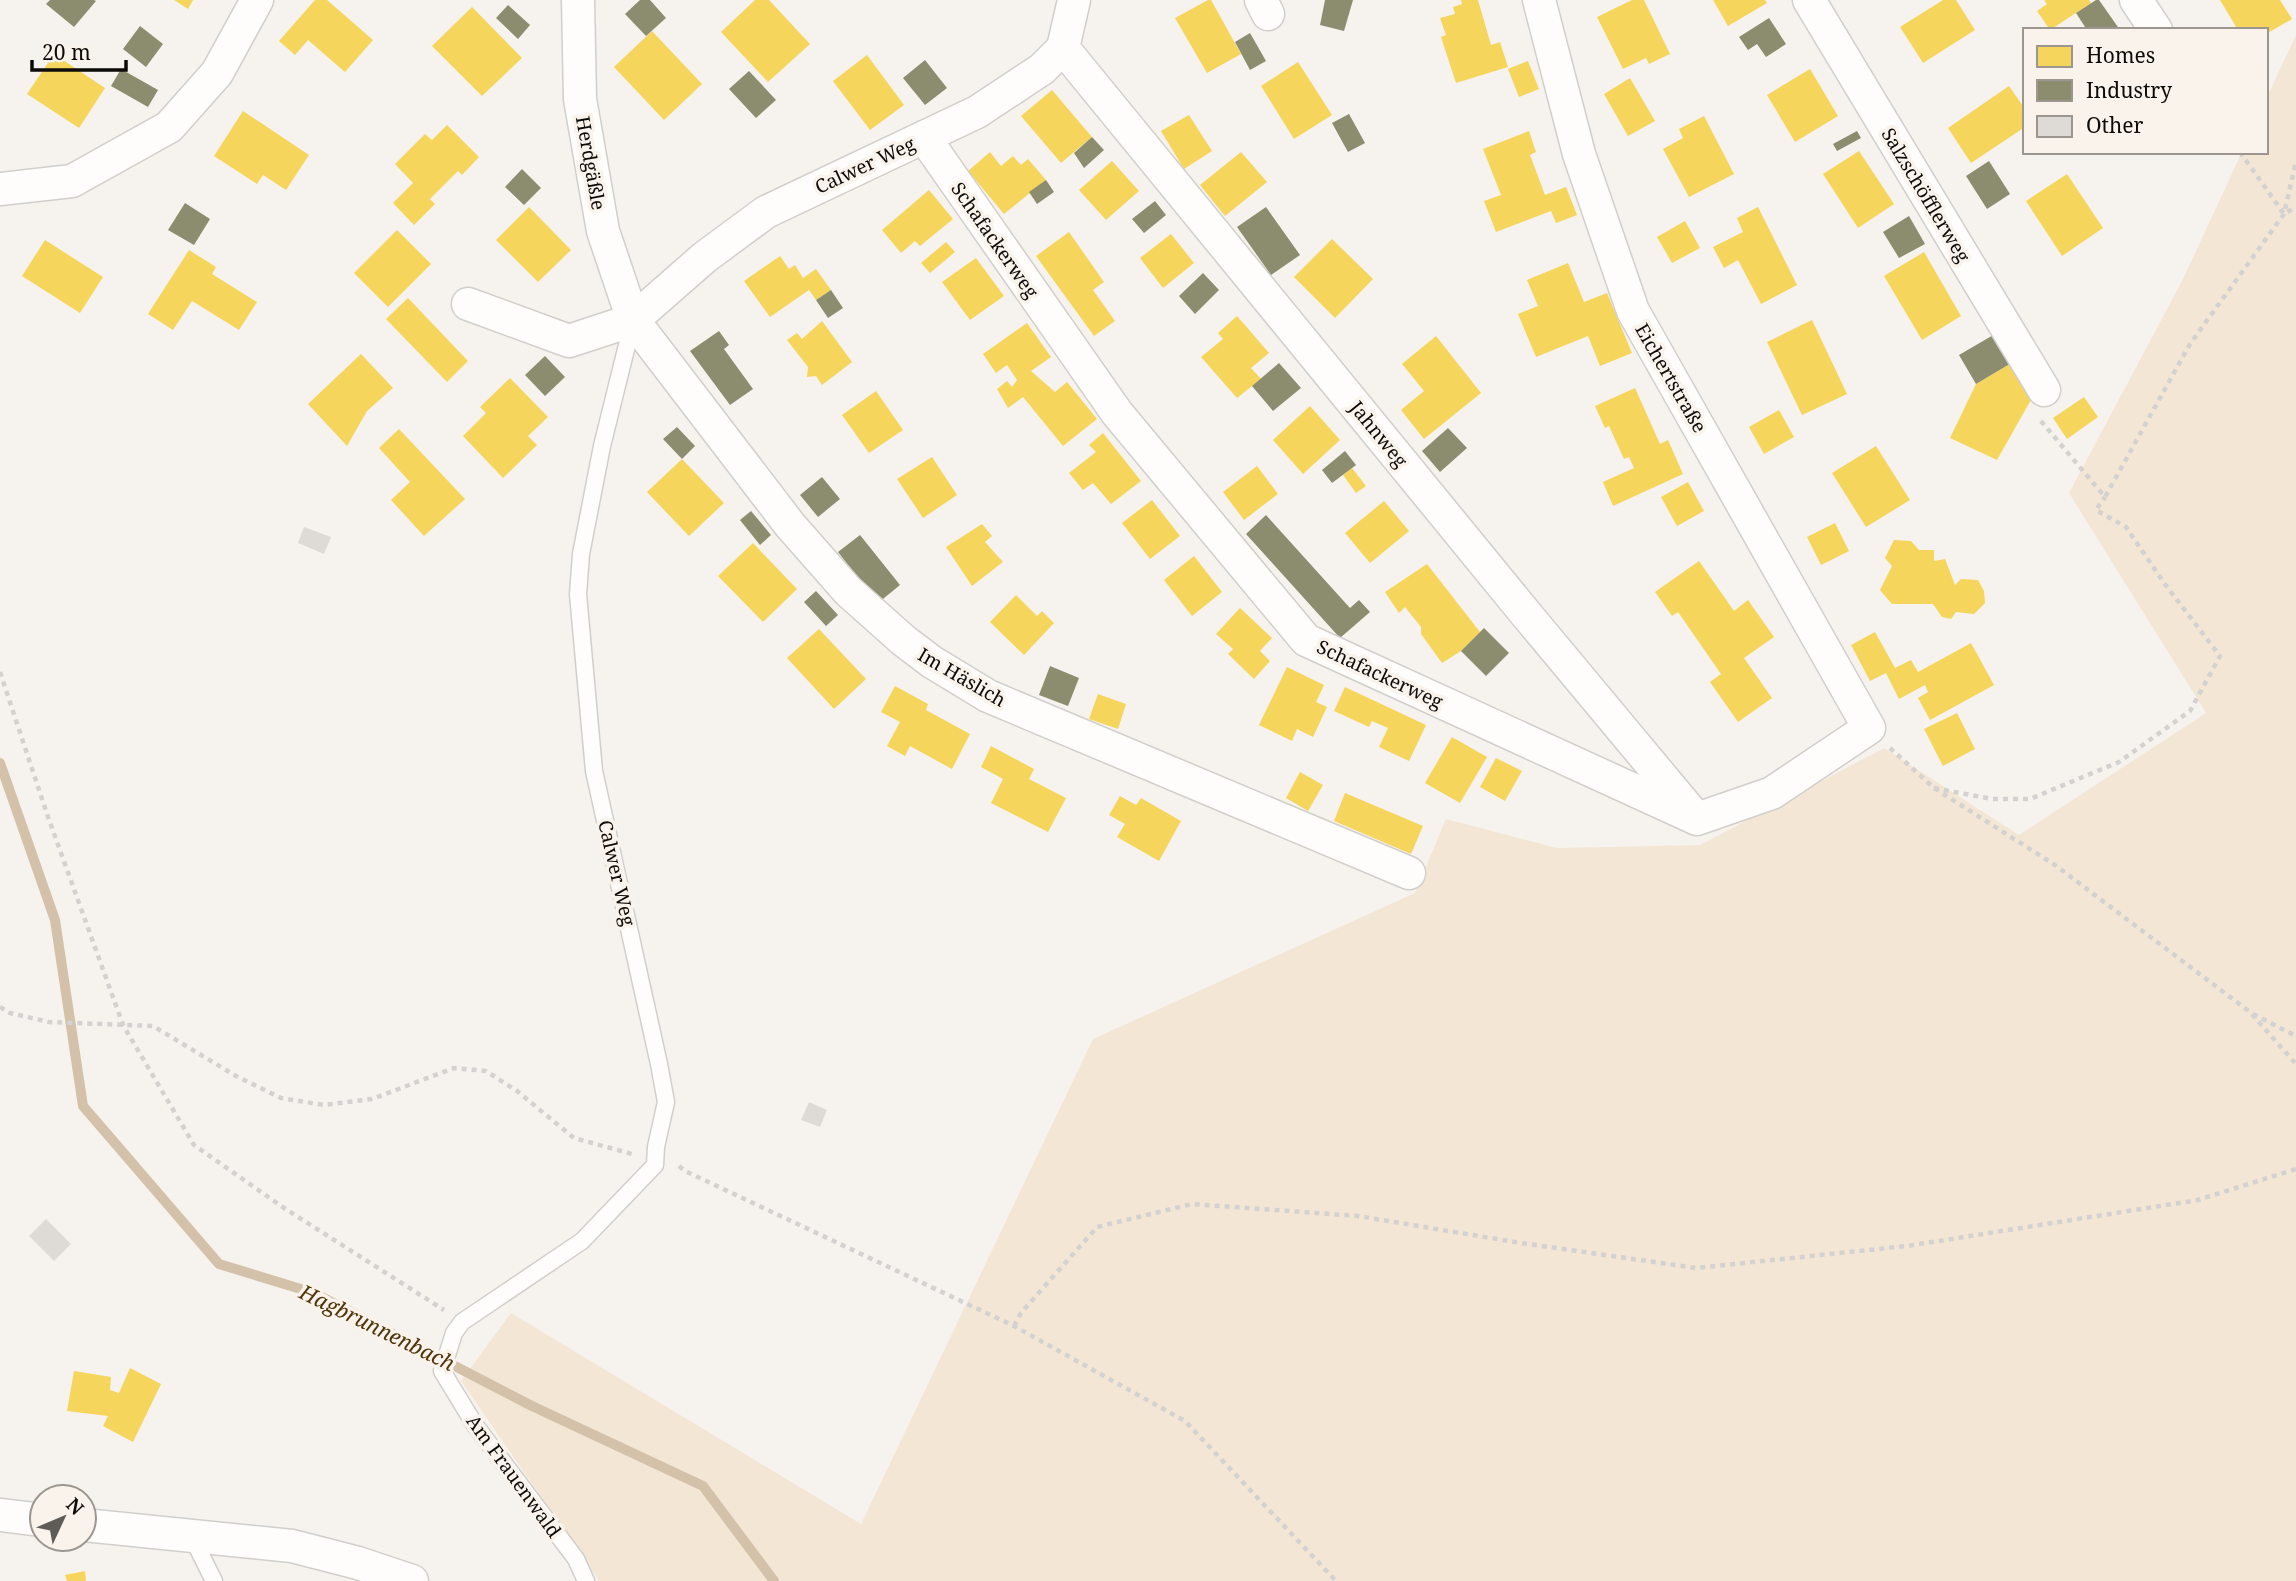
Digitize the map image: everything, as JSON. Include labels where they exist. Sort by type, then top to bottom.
[{"type":"street","points":[[0,189],[72,181],[169,127],[216,73],[257,0]]},
{"type":"street","name":"Herdgäßle","points":[[578,0],[580,99],[603,231],[633,320]]},
{"type":"street","points":[[1063,48],[1074,0]]},
{"type":"street","name":"Eichertstraße","points":[[1539,0],[1579,154],[1633,311],[1869,728]]},
{"type":"street","name":"Salzschöfflerweg","points":[[1809,0],[2044,390]]},
{"type":"street","points":[[2136,0],[2155,28]]},
{"type":"street","name":"Calwer Weg","points":[[468,304],[569,341],[633,320],[705,257],[766,212],[977,112],[1042,69],[1063,48]]},
{"type":"street","name":"Jahnweg","points":[[1063,48],[1525,614],[1697,818]]},
{"type":"street","name":"Schafackerweg","points":[[924,137],[1117,413],[1306,640],[1697,818]]},
{"type":"street","name":"Im Häslich","points":[[633,320],[790,525],[848,591],[932,662],[988,696],[1409,873]]},
{"type":"street","points":[[1697,818],[1772,793],[1869,728]]},
{"type":"street","points":[[0,1515],[28,1518]]},
{"type":"street","points":[[98,1527],[292,1546],[358,1563],[412,1581]]},
{"type":"lane","name":"Calwer Weg","points":[[458,1328],[582,1241],[655,1165],[666,1101],[594,771],[578,594],[581,554],[602,446],[633,320]]},
{"type":"lane","name":"Am Frauenwald","points":[[458,1328],[442,1371],[475,1425],[576,1559],[586,1581]]},
{"type":"lane","points":[[192,1537],[214,1581]]},
{"type":"path","points":[[2241,154],[2284,214]]},
{"type":"path","points":[[2284,214],[2296,161]]},
{"type":"path","points":[[1934,788],[1992,799],[2030,799],[2119,762],[2190,711],[2220,656],[2164,583],[2126,527],[2096,510],[2190,344],[2284,214],[2296,206]]},
{"type":"path","points":[[2044,390],[2039,418],[2105,497]]},
{"type":"path","points":[[0,672],[122,1025],[194,1145],[458,1328]]},
{"type":"path","points":[[1869,728],[1934,788],[2055,865],[2250,1012],[2296,1036]]},
{"type":"path","points":[[0,1007],[10,1013],[49,1022],[153,1026],[236,1076],[281,1098],[324,1105],[372,1099],[454,1068],[486,1072],[517,1091],[574,1138],[632,1154],[656,1147],[685,1171],[1014,1326],[1185,1421],[1336,1581]]},
{"type":"path","points":[[2250,1012],[2296,1064]]},
{"type":"path","points":[[1014,1326],[1021,1313],[1097,1227],[1192,1204],[1358,1216],[1696,1268],[1906,1246],[2199,1200],[2296,1170]]},
{"type":"shaded area","points":[[2296,35],[2296,1581],[599,1581],[461,1381],[511,1313],[861,1524],[1093,1039],[1415,893],[1446,819],[1557,848],[1700,845],[1884,748],[2019,835],[2206,713],[2069,493],[2183,279],[2241,154],[2268,154],[2268,95]]},
{"type":"building: Homes","points":[[174,0],[193,0],[188,9]]},
{"type":"building: Homes","points":[[315,0],[327,0],[373,40],[345,72],[308,40],[295,55],[279,41]]},
{"type":"building: Homes","points":[[755,0],[769,0],[810,44],[768,82],[721,32]]},
{"type":"building: Homes","points":[[1211,0],[1241,54],[1207,73],[1175,18]]},
{"type":"building: Homes","points":[[1461,0],[1478,0],[1491,45],[1500,42],[1508,67],[1456,83],[1441,37],[1446,35],[1440,18],[1455,14],[1453,7],[1462,4]]},
{"type":"building: Homes","points":[[1632,0],[1644,0],[1670,54],[1649,64],[1646,58],[1623,69],[1597,17]]},
{"type":"building: Homes","points":[[1713,0],[1765,0],[1767,3],[1728,26]]},
{"type":"building: Homes","points":[[1943,0],[1956,0],[1975,30],[1923,63],[1900,27]]},
{"type":"building: Homes","points":[[2044,0],[2089,0],[2091,3],[2053,28],[2049,28],[2037,11],[2047,4]]},
{"type":"building: Homes","points":[[2220,0],[2280,0],[2292,19],[2268,33],[2268,28],[2237,28]]},
{"type":"building: Homes","points":[[472,7],[522,58],[482,96],[432,46]]},
{"type":"building: Homes","points":[[652,31],[702,84],[664,120],[614,67]]},
{"type":"building: Homes","points":[[54,54],[105,88],[79,128],[27,94]]},
{"type":"building: Homes","points":[[867,55],[904,105],[870,130],[833,81]]},
{"type":"building: Homes","points":[[1528,61],[1539,89],[1519,97],[1508,69]]},
{"type":"building: Homes","points":[[1298,62],[1332,115],[1294,139],[1261,86]]},
{"type":"building: Homes","points":[[1810,69],[1838,116],[1795,142],[1767,95]]},
{"type":"building: Homes","points":[[1630,78],[1655,121],[1628,136],[1604,94]]},
{"type":"building: Homes","points":[[2009,86],[2023,106],[2023,128],[1971,163],[1948,128]]},
{"type":"building: Homes","points":[[1052,90],[1092,137],[1061,163],[1021,116]]},
{"type":"building: Homes","points":[[243,111],[309,155],[286,190],[263,175],[257,184],[214,156]]},
{"type":"building: Homes","points":[[1189,115],[1212,151],[1184,169],[1161,131]]},
{"type":"building: Homes","points":[[1704,116],[1734,174],[1689,197],[1663,149],[1683,138],[1679,129]]},
{"type":"building: Homes","points":[[447,125],[479,157],[462,175],[458,171],[430,199],[435,204],[414,225],[393,203],[413,183],[395,164],[425,134],[432,140]]},
{"type":"building: Homes","points":[[1529,131],[1536,152],[1530,155],[1545,195],[1566,187],[1577,215],[1556,223],[1551,211],[1496,232],[1484,201],[1501,195],[1483,149]]},
{"type":"building: Homes","points":[[1859,151],[1894,204],[1858,228],[1823,174]]},
{"type":"building: Homes","points":[[990,152],[1001,166],[1013,156],[1021,165],[1028,159],[1046,180],[1004,214],[968,171]]},
{"type":"building: Homes","points":[[1241,152],[1267,182],[1225,216],[1200,185]]},
{"type":"building: Homes","points":[[1112,161],[1139,191],[1106,220],[1079,190]]},
{"type":"building: Homes","points":[[2067,174],[2103,228],[2062,256],[2026,201]]},
{"type":"building: Homes","points":[[929,190],[953,219],[920,246],[915,241],[901,253],[882,230]]},
{"type":"building: Homes","points":[[529,207],[571,250],[538,282],[496,240]]},
{"type":"building: Homes","points":[[1758,207],[1797,285],[1761,304],[1738,260],[1724,268],[1713,247],[1743,232],[1737,218]]},
{"type":"building: Homes","points":[[1685,221],[1700,248],[1672,263],[1657,237]]},
{"type":"building: Homes","points":[[397,230],[431,264],[388,307],[354,273]]},
{"type":"building: Homes","points":[[1069,232],[1104,282],[1093,290],[1115,321],[1094,336],[1036,256]]},
{"type":"building: Homes","points":[[1171,234],[1194,263],[1163,288],[1140,258]]},
{"type":"building: Homes","points":[[1332,239],[1373,279],[1335,318],[1294,277]]},
{"type":"building: Homes","points":[[45,240],[103,277],[80,313],[22,276]]},
{"type":"building: Homes","points":[[946,242],[955,252],[930,273],[921,263]]},
{"type":"building: Homes","points":[[189,250],[216,267],[212,274],[257,302],[239,330],[192,301],[173,330],[148,314]]},
{"type":"building: Homes","points":[[1924,252],[1961,316],[1922,340],[1884,276]]},
{"type":"building: Homes","points":[[780,256],[789,269],[795,265],[803,278],[816,269],[831,290],[816,300],[809,290],[770,317],[744,281]]},
{"type":"building: Homes","points":[[976,258],[1004,296],[970,320],[942,282]]},
{"type":"building: Homes","points":[[1568,263],[1584,302],[1607,293],[1632,353],[1600,366],[1588,336],[1536,357],[1518,314],[1538,306],[1527,280]]},
{"type":"building: Homes","points":[[408,298],[468,361],[447,382],[386,319]]},
{"type":"building: Homes","points":[[1237,316],[1269,353],[1251,368],[1261,379],[1237,398],[1201,357],[1223,339],[1218,333]]},
{"type":"building: Homes","points":[[1812,320],[1847,394],[1802,415],[1767,342]]},
{"type":"building: Homes","points":[[822,321],[852,362],[822,385],[816,376],[807,377],[808,367],[787,340],[797,333],[802,339]]},
{"type":"building: Homes","points":[[1027,323],[1051,357],[1031,371],[1055,392],[1067,382],[1097,419],[1063,446],[1023,397],[1008,408],[997,389],[1007,381],[1012,387],[1017,380],[1007,365],[996,373],[983,354]]},
{"type":"building: Homes","points":[[1436,336],[1481,393],[1424,439],[1401,410],[1424,391],[1402,364]]},
{"type":"building: Homes","points":[[361,354],[393,388],[367,411],[347,446],[308,404]]},
{"type":"building: Homes","points":[[2013,362],[2032,398],[1997,460],[1950,438],[1976,384]]},
{"type":"building: Homes","points":[[510,378],[548,417],[528,436],[537,445],[503,478],[463,436],[486,413],[480,407]]},
{"type":"building: Homes","points":[[1635,388],[1660,444],[1668,440],[1683,474],[1613,506],[1603,482],[1634,468],[1629,457],[1624,459],[1609,426],[1605,428],[1595,406]]},
{"type":"building: Homes","points":[[876,391],[903,430],[869,453],[842,415]]},
{"type":"building: Homes","points":[[2084,397],[2098,417],[2067,439],[2053,418]]},
{"type":"building: Homes","points":[[1310,406],[1340,440],[1303,474],[1273,440]]},
{"type":"building: Homes","points":[[1779,410],[1794,437],[1764,454],[1749,427]]},
{"type":"building: Homes","points":[[399,429],[465,499],[424,536],[391,500],[410,482],[379,448]]},
{"type":"building: Homes","points":[[1103,433],[1141,481],[1111,504],[1093,483],[1083,490],[1069,473],[1096,452],[1089,445]]},
{"type":"building: Homes","points":[[1876,446],[1910,500],[1866,527],[1832,473]]},
{"type":"building: Homes","points":[[932,457],[957,495],[923,518],[897,479]]},
{"type":"building: Homes","points":[[682,459],[724,503],[689,536],[647,492]]},
{"type":"building: Homes","points":[[1257,466],[1278,494],[1244,520],[1223,492]]},
{"type":"building: Homes","points":[[1352,468],[1366,486],[1356,493],[1343,475]]},
{"type":"building: Homes","points":[[1688,482],[1704,511],[1677,526],[1661,497]]},
{"type":"building: Homes","points":[[1152,500],[1180,536],[1150,559],[1122,523]]},
{"type":"building: Homes","points":[[1384,501],[1409,531],[1370,563],[1345,533]]},
{"type":"building: Homes","points":[[1835,523],[1849,551],[1821,565],[1807,537]]},
{"type":"building: Homes","points":[[982,524],[992,536],[985,542],[1003,562],[972,586],[946,547]]},
{"type":"building: Homes","points":[[1894,540],[1911,541],[1919,550],[1934,550],[1934,561],[1945,559],[1955,585],[1961,579],[1978,580],[1984,591],[1985,603],[1974,614],[1956,612],[1951,619],[1942,617],[1933,604],[1892,604],[1880,590],[1892,566],[1885,558]]},
{"type":"building: Homes","points":[[753,543],[797,589],[763,622],[718,576]]},
{"type":"building: Homes","points":[[1194,556],[1222,592],[1192,616],[1164,580]]},
{"type":"building: Homes","points":[[1699,561],[1734,611],[1748,600],[1774,637],[1744,658],[1772,698],[1738,722],[1710,682],[1721,674],[1678,612],[1672,616],[1655,592]]},
{"type":"building: Homes","points":[[1427,564],[1480,632],[1461,651],[1442,663],[1421,634],[1421,627],[1405,607],[1399,613],[1385,592]]},
{"type":"building: Homes","points":[[1016,595],[1037,616],[1042,611],[1054,623],[1024,655],[990,622]]},
{"type":"building: Homes","points":[[1240,608],[1272,638],[1260,651],[1270,661],[1254,679],[1228,654],[1233,649],[1216,634]]},
{"type":"building: Homes","points":[[819,629],[866,679],[834,709],[787,658]]},
{"type":"building: Homes","points":[[1875,632],[1895,668],[1911,660],[1918,672],[1971,643],[1994,685],[1930,720],[1918,698],[1928,692],[1925,685],[1899,699],[1886,673],[1870,681],[1851,645]]},
{"type":"building: Homes","points":[[1287,667],[1324,685],[1316,702],[1327,707],[1313,737],[1297,729],[1292,741],[1259,725]]},
{"type":"building: Homes","points":[[895,686],[928,704],[926,710],[970,734],[952,769],[910,746],[905,756],[887,746],[900,722],[881,712]]},
{"type":"building: Homes","points":[[1345,687],[1426,725],[1409,761],[1379,747],[1388,728],[1372,721],[1369,727],[1334,711]]},
{"type":"building: Homes","points":[[1098,694],[1126,704],[1118,729],[1089,719]]},
{"type":"building: Homes","points":[[1957,713],[1975,749],[1943,766],[1924,729]]},
{"type":"building: Homes","points":[[1452,737],[1487,757],[1460,803],[1425,783]]},
{"type":"building: Homes","points":[[991,746],[1034,769],[1029,779],[1066,798],[1048,832],[991,803],[1003,779],[981,767]]},
{"type":"building: Homes","points":[[1496,758],[1522,771],[1505,801],[1480,787]]},
{"type":"building: Homes","points":[[1300,772],[1323,785],[1308,811],[1286,798]]},
{"type":"building: Homes","points":[[1345,793],[1423,826],[1411,854],[1334,821]]},
{"type":"building: Homes","points":[[1120,796],[1136,805],[1141,798],[1181,821],[1159,861],[1117,837],[1125,824],[1109,815]]},
{"type":"building: Homes","points":[[130,1368],[161,1384],[133,1442],[103,1426],[108,1416],[67,1411],[74,1371],[111,1377],[110,1390],[119,1393]]},
{"type":"building: Homes","points":[[85,1571],[86,1581],[67,1581],[65,1575]]},
{"type":"building: Industry","points":[[50,0],[96,1],[74,27],[46,4]]},
{"type":"building: Industry","points":[[640,0],[650,0],[666,18],[646,36],[625,14]]},
{"type":"building: Industry","points":[[1325,0],[1353,0],[1344,31],[1320,25]]},
{"type":"building: Industry","points":[[2099,0],[2119,28],[2086,28],[2076,13]]},
{"type":"building: Industry","points":[[508,5],[530,25],[518,39],[496,18]]},
{"type":"building: Industry","points":[[1769,18],[1786,44],[1766,57],[1757,44],[1748,50],[1739,37]]},
{"type":"building: Industry","points":[[140,26],[163,44],[146,67],[123,49]]},
{"type":"building: Industry","points":[[1250,33],[1266,61],[1250,70],[1235,42]]},
{"type":"building: Industry","points":[[925,60],[947,88],[925,105],[903,78]]},
{"type":"building: Industry","points":[[121,69],[158,90],[148,107],[111,86]]},
{"type":"building: Industry","points":[[749,71],[776,100],[756,118],[729,89]]},
{"type":"building: Industry","points":[[1349,114],[1365,143],[1348,152],[1332,123]]},
{"type":"building: Industry","points":[[1857,131],[1861,138],[1837,151],[1833,144]]},
{"type":"building: Industry","points":[[1092,137],[1104,150],[1084,168],[1074,153]]},
{"type":"building: Industry","points":[[1989,161],[2010,194],[1987,209],[1966,176]]},
{"type":"building: Industry","points":[[522,169],[541,188],[524,205],[505,187]]},
{"type":"building: Industry","points":[[1046,180],[1054,192],[1037,204],[1029,192]]},
{"type":"building: Industry","points":[[1155,201],[1166,215],[1144,233],[1132,219]]},
{"type":"building: Industry","points":[[185,203],[210,219],[194,245],[168,230]]},
{"type":"building: Industry","points":[[1266,207],[1300,255],[1271,275],[1237,227]]},
{"type":"building: Industry","points":[[1909,216],[1925,244],[1899,258],[1883,232]]},
{"type":"building: Industry","points":[[1203,273],[1219,290],[1195,314],[1179,296]]},
{"type":"building: Industry","points":[[831,290],[843,308],[828,318],[816,300]]},
{"type":"building: Industry","points":[[719,331],[729,345],[724,349],[753,389],[730,405],[690,351]]},
{"type":"building: Industry","points":[[1995,334],[2013,362],[1976,384],[1959,355]]},
{"type":"building: Industry","points":[[545,356],[565,377],[545,396],[525,375]]},
{"type":"building: Industry","points":[[1279,363],[1301,388],[1273,411],[1252,386]]},
{"type":"building: Industry","points":[[677,427],[695,446],[682,459],[663,439]]},
{"type":"building: Industry","points":[[1448,428],[1467,448],[1440,472],[1422,451]]},
{"type":"building: Industry","points":[[1345,451],[1356,465],[1332,483],[1322,470]]},
{"type":"building: Industry","points":[[822,477],[840,499],[818,517],[800,495]]},
{"type":"building: Industry","points":[[751,511],[771,535],[760,545],[740,520]]},
{"type":"building: Industry","points":[[1266,515],[1350,608],[1359,600],[1370,612],[1340,638],[1246,534]]},
{"type":"building: Industry","points":[[860,535],[900,585],[878,603],[838,552]]},
{"type":"building: Industry","points":[[816,591],[838,615],[826,626],[804,602]]},
{"type":"building: Industry","points":[[1484,628],[1509,653],[1486,676],[1461,651]]},
{"type":"building: Industry","points":[[1050,666],[1079,678],[1068,706],[1039,695]]},
{"type":"building: Other","points":[[304,527],[331,537],[324,554],[298,543]]},
{"type":"building: Other","points":[[809,1102],[827,1110],[820,1127],[801,1120]]},
{"type":"building: Other","points":[[46,1219],[71,1244],[54,1261],[29,1236]]},
{"type":"waterway","name":"Hagbrunnenbach","points":[[0,763],[55,920],[83,1106],[219,1264],[314,1293],[532,1406],[703,1486],[774,1581]]}]
